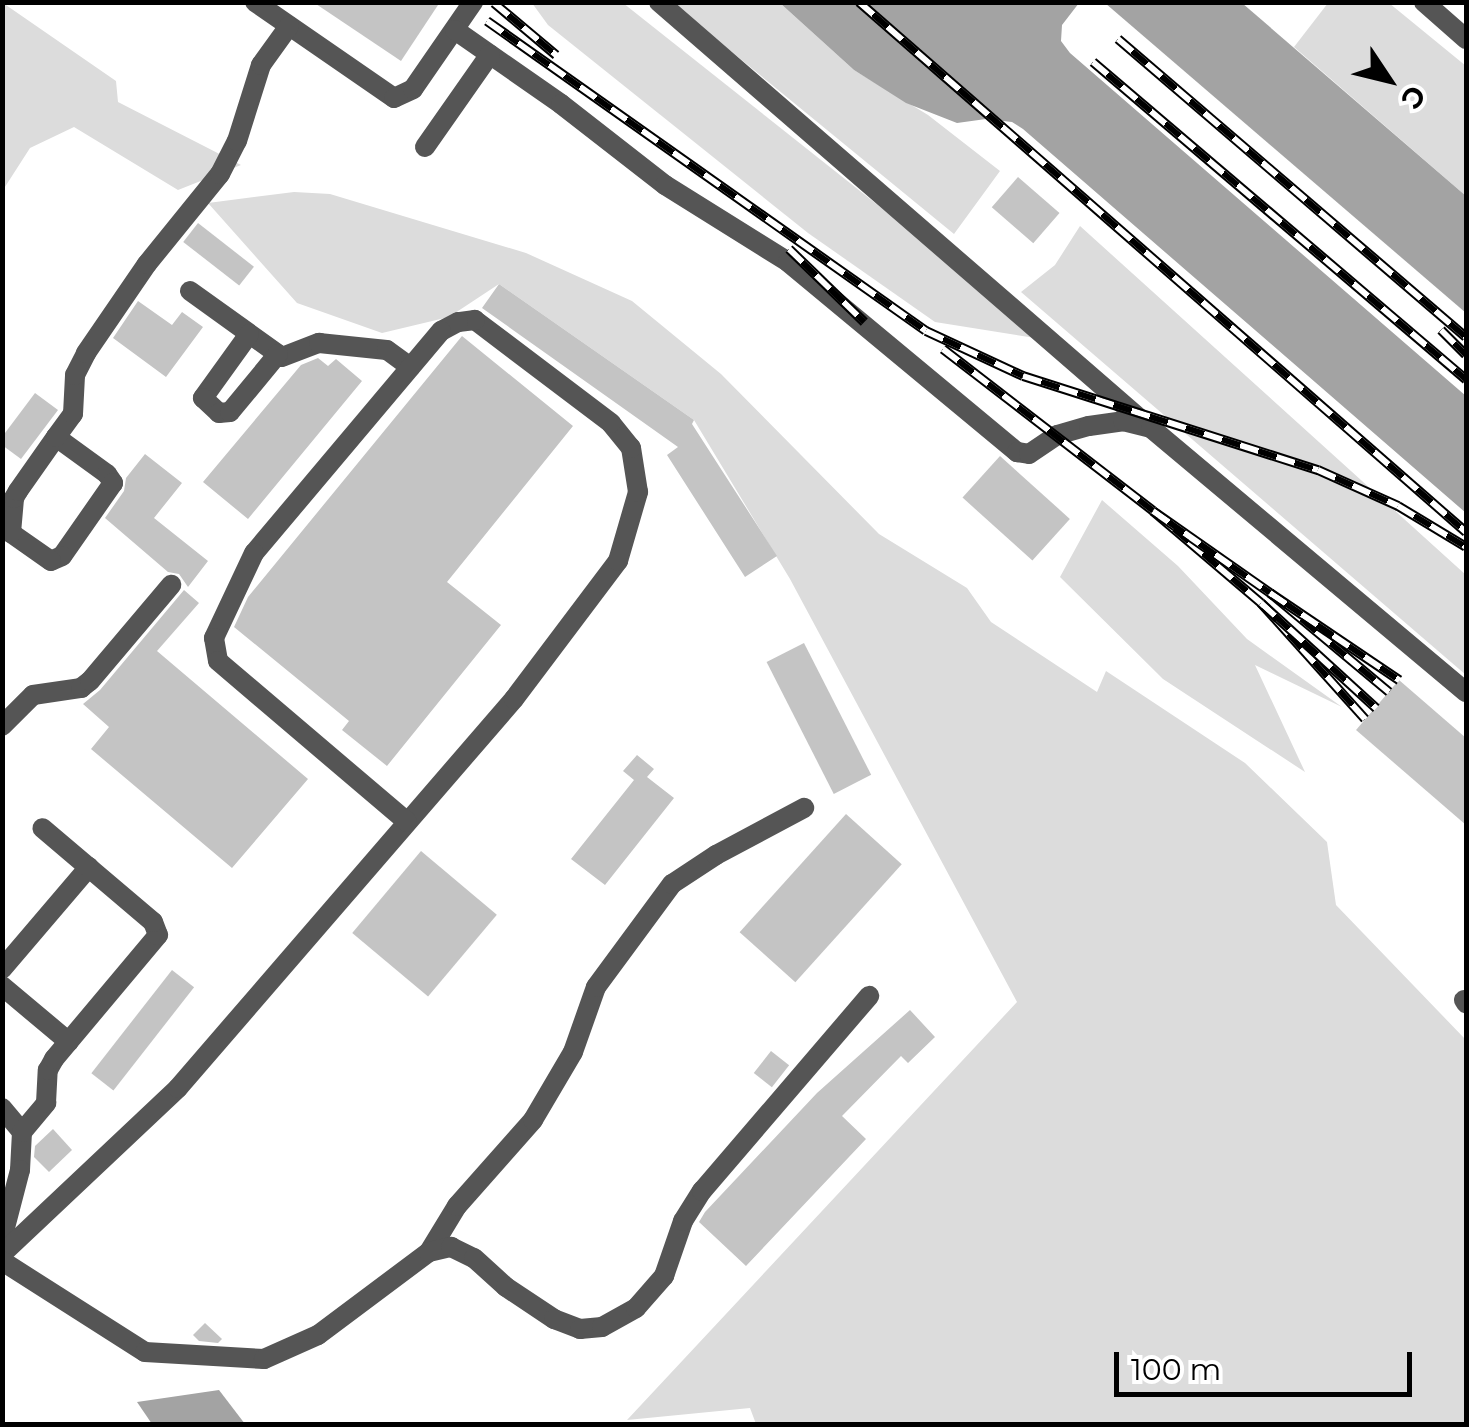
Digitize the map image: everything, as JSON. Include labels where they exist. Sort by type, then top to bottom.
[{"type":"lane","points":[[255,2],[394,98],[413,89],[474,2]]},
{"type":"lane","points":[[659,2],[1151,428],[1466,692]]},
{"type":"lane","points":[[1424,2],[1466,39]]},
{"type":"lane","points":[[56,437],[107,474],[112,483],[62,556],[51,561],[17,538],[10,525],[14,498],[56,437],[72,414],[75,375],[86,353],[147,264],[220,174],[237,141],[262,66],[289,26]]},
{"type":"lane","points":[[455,30],[665,185],[788,262],[1017,452],[1029,454],[1058,436],[1089,426],[1123,421],[1151,428]]},
{"type":"lane","points":[[426,147],[490,54]]},
{"type":"lane","points":[[190,291],[278,354],[288,357],[319,343],[387,350],[410,367]]},
{"type":"lane","points":[[407,822],[218,661],[213,648],[254,553],[441,331],[458,322],[475,320],[611,423],[631,448],[638,492],[618,560],[514,699],[178,1088],[2,1257],[145,1352],[264,1358],[318,1335],[429,1252],[456,1206],[532,1120],[572,1052],[596,987],[672,884],[716,854],[804,808]]},
{"type":"lane","points":[[249,334],[205,394],[208,405],[226,414],[278,354]]},
{"type":"lane","points":[[2,726],[33,695],[81,688],[90,681],[171,585]]},
{"type":"lane","points":[[2,1240],[20,1170],[22,1132],[46,1104],[48,1070],[158,935],[153,922],[42,828]]},
{"type":"lane","points":[[2,969],[89,868]]},
{"type":"lane","points":[[2,986],[68,1042]]},
{"type":"lane","points":[[429,1252],[451,1247],[474,1258],[506,1287],[580,1329],[602,1327],[636,1308],[664,1276],[684,1221],[702,1191],[869,996]]},
{"type":"lane","points":[[2,1108],[22,1132]]},
{"type":"shaded area","points":[[3,3],[116,81],[118,102],[241,165],[178,190],[74,127],[30,148],[3,190]]},
{"type":"shaded area","points":[[532,3],[623,3],[1048,340],[935,322],[808,233],[548,25]]},
{"type":"shaded area","points":[[672,3],[780,3],[854,70],[928,115],[1000,171],[954,234]]},
{"type":"shaded area","points":[[780,3],[1079,3],[1062,25],[1061,41],[1070,53],[1466,396],[1466,513],[1023,129],[1012,122],[986,119],[957,123],[906,103],[854,70]]},
{"type":"shaded area","points":[[1105,3],[1242,3],[1466,196],[1466,313]]},
{"type":"shaded area","points":[[1328,3],[1389,3],[1466,66],[1466,196],[1294,47]]},
{"type":"shaded area","points":[[294,192],[330,194],[526,253],[632,301],[721,374],[879,534],[967,588],[991,622],[1097,692],[1106,671],[1245,763],[1327,842],[1336,905],[1466,1040],[1466,1424],[756,1424],[750,1408],[627,1420],[1017,1002],[790,579],[694,420],[499,284],[449,317],[382,333],[297,303],[208,203]]},
{"type":"shaded area","points":[[1080,226],[1466,575],[1466,675],[1021,292],[1055,265]]},
{"type":"shaded area","points":[[1102,500],[1178,566],[1247,639],[1342,707],[1255,665],[1305,772],[1163,679],[1060,577]]},
{"type":"shaded area","points":[[219,1390],[245,1424],[152,1424],[137,1402]]},
{"type":"building","points":[[313,2],[440,2],[401,61]]},
{"type":"building","points":[[1018,177],[1060,213],[1033,243],[992,207]]},
{"type":"building","points":[[198,223],[254,267],[239,286],[183,242]]},
{"type":"building","points":[[499,284],[694,420],[692,424],[777,556],[745,577],[667,455],[678,447],[482,308]]},
{"type":"building","points":[[138,301],[172,325],[182,312],[203,327],[166,377],[113,338]]},
{"type":"building","points":[[462,336],[573,426],[447,582],[501,625],[387,766],[342,730],[349,721],[234,627],[248,597]]},
{"type":"building","points":[[318,358],[328,366],[336,359],[362,381],[248,519],[203,482],[301,365]]},
{"type":"building","points":[[35,393],[58,410],[21,459],[2,445],[2,437]]},
{"type":"building","points":[[145,454],[182,483],[154,518],[208,561],[188,587],[179,574],[168,572],[105,518],[124,491],[126,478]]},
{"type":"building","points":[[1000,456],[1070,519],[1032,561],[963,498]]},
{"type":"building","points":[[184,590],[199,603],[157,651],[308,779],[232,868],[91,749],[109,727],[83,704],[100,690]]},
{"type":"building","points":[[804,643],[871,775],[834,794],[767,662]]},
{"type":"building","points":[[1399,680],[1466,738],[1466,825],[1356,730]]},
{"type":"building","points":[[637,755],[654,769],[647,777],[674,798],[605,885],[571,859],[634,780],[623,771]]},
{"type":"building","points":[[846,814],[902,864],[795,982],[740,932]]},
{"type":"building","points":[[421,851],[497,915],[428,997],[352,933]]},
{"type":"building","points":[[172,970],[194,987],[113,1090],[91,1073]]},
{"type":"building","points":[[910,1010],[935,1037],[908,1063],[901,1056],[842,1116],[866,1139],[746,1266],[699,1222],[705,1212],[817,1093]]},
{"type":"building","points":[[771,1051],[789,1065],[772,1087],[754,1073]]},
{"type":"building","points":[[53,1129],[72,1150],[49,1172],[34,1157],[35,1146]]},
{"type":"building","points":[[205,1323],[222,1339],[218,1343],[199,1341],[193,1335]]},
{"type":"railway","points":[[859,2],[1466,532]]},
{"type":"railway","points":[[494,3],[556,55]]},
{"type":"railway","points":[[487,21],[926,331],[1023,376],[1318,470],[1398,506],[1466,547]]},
{"type":"railway","points":[[1118,39],[1466,337]]},
{"type":"railway","points":[[1093,62],[1466,380]]},
{"type":"railway","points":[[789,249],[864,322]]},
{"type":"railway","points":[[1441,330],[1466,355]]},
{"type":"railway","points":[[943,349],[1153,511]]},
{"type":"railway","points":[[1261,603],[1153,511],[1270,593]]},
{"type":"railway","points":[[1389,692],[1270,593],[1399,680]]},
{"type":"railway","points":[[1365,719],[1261,603],[1376,708]]}]
